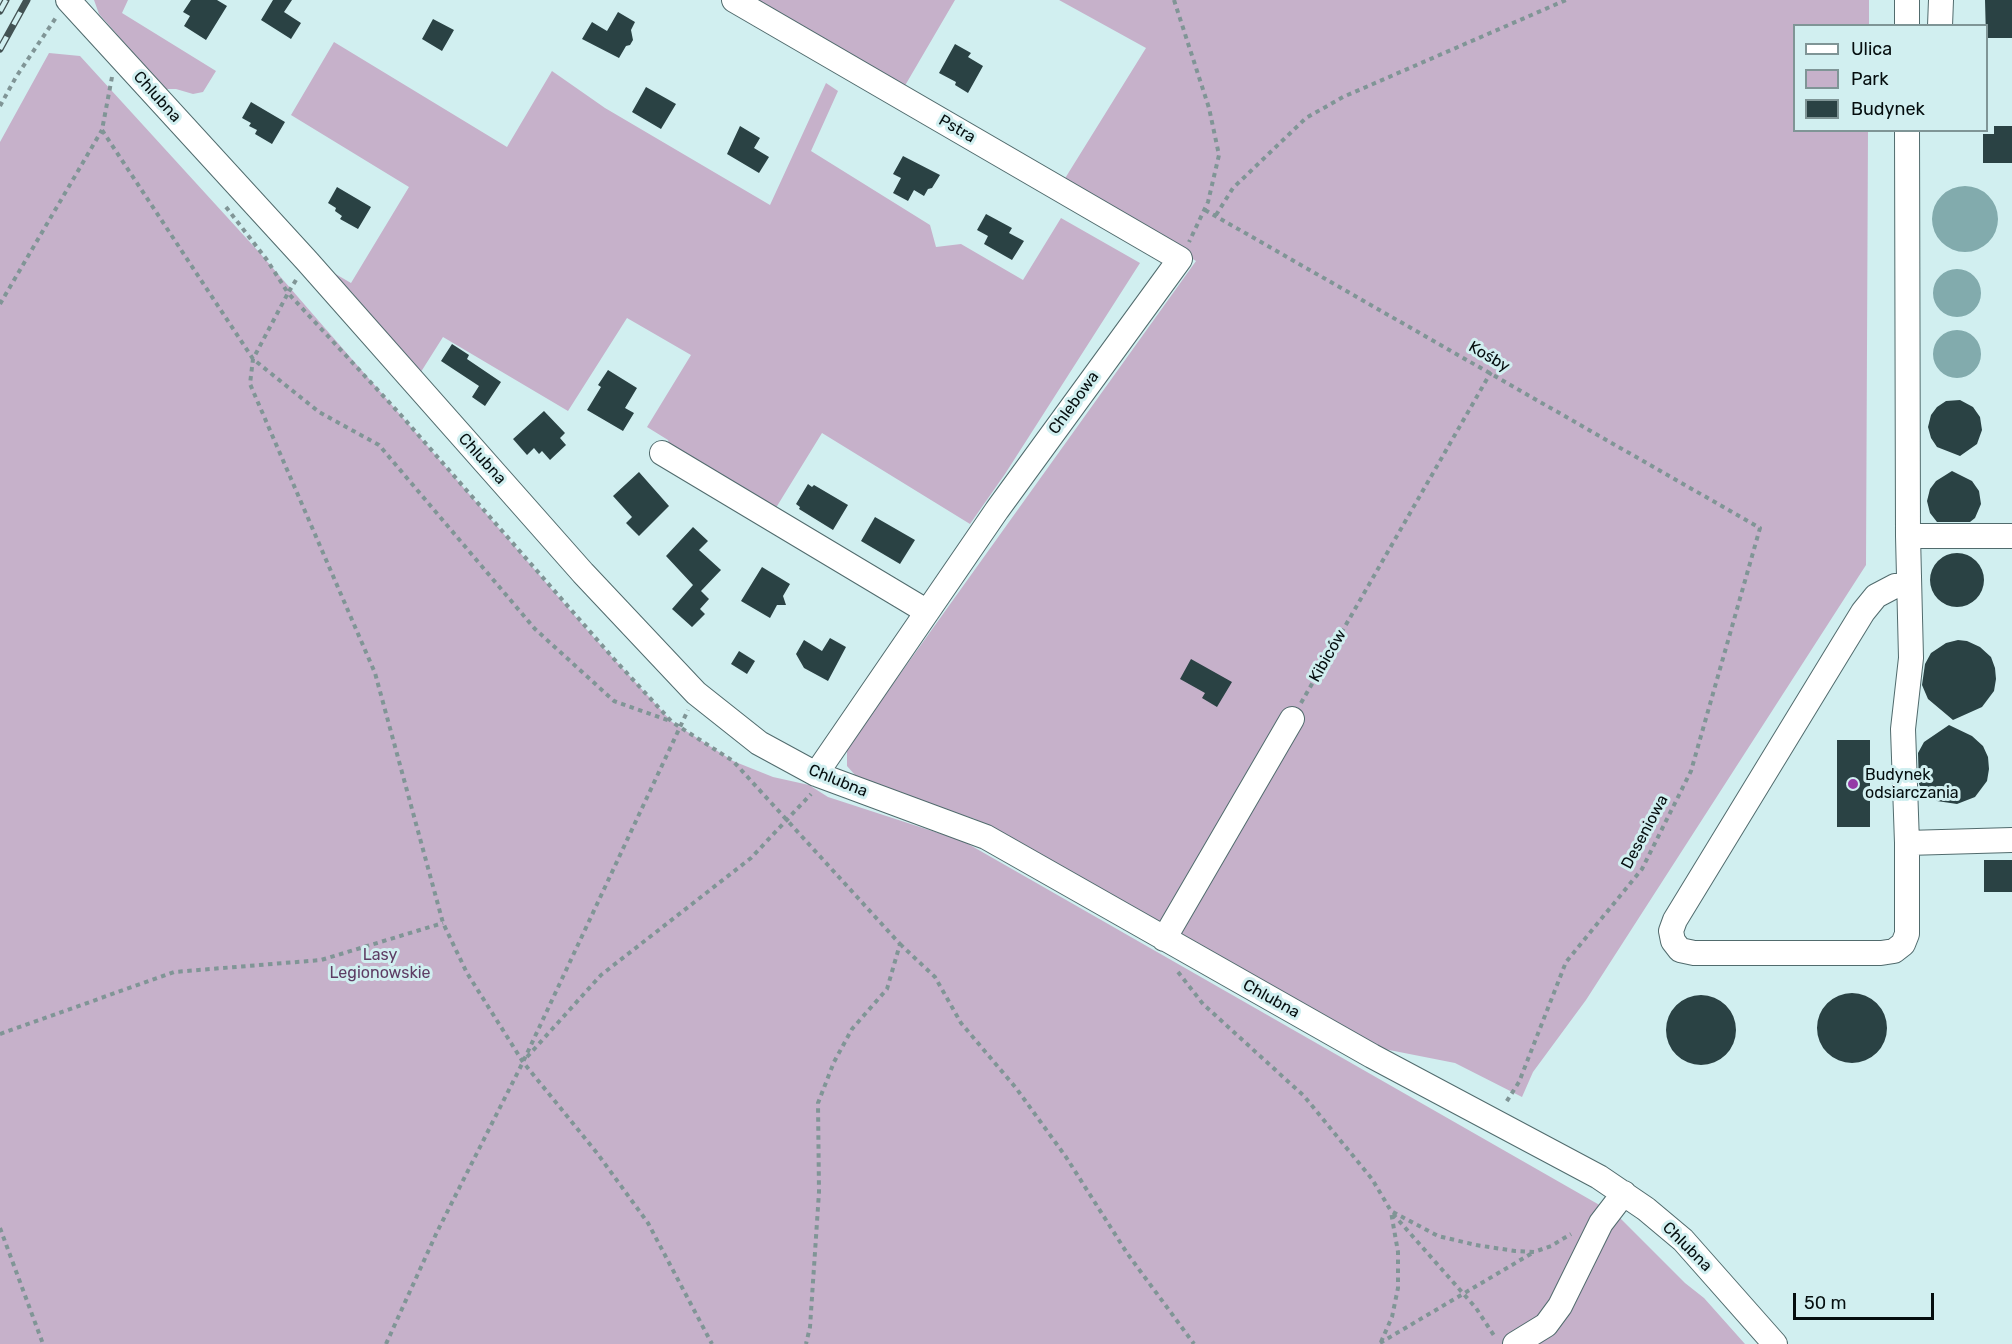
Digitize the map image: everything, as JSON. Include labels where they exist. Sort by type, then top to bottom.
[{"type":"street","name":"Pstra","points":[[734,0],[1180,259]]},
{"type":"street","points":[[1907,0],[1907,24]]},
{"type":"street","points":[[1940,24],[1941,0]]},
{"type":"street","name":"Chlubna","points":[[65,5],[116,53],[307,261],[583,573],[696,693],[759,743],[820,776],[986,837],[1164,939],[1494,1121],[1573,1162],[1624,1193],[1683,1240],[1775,1344]]},
{"type":"street","points":[[1907,132],[1908,536],[1911,658],[1903,729],[1907,934],[1903,944],[1894,951],[1881,953],[1694,953],[1680,950],[1672,941],[1671,931],[1675,920],[1863,612],[1876,596],[1886,590],[1895,586],[1909,585]]},
{"type":"street","name":"Chlebowa","points":[[820,776],[926,612],[997,510],[1180,259]]},
{"type":"street","points":[[662,453],[926,612]]},
{"type":"street","points":[[1908,536],[2012,536]]},
{"type":"street","points":[[1164,939],[1292,719]]},
{"type":"street","points":[[1907,843],[2012,840]]},
{"type":"street","points":[[1515,1344],[1546,1325],[1560,1306],[1601,1223],[1624,1193]]},
{"type":"path","points":[[1174,0],[1209,108],[1219,155],[1205,210],[1180,259]]},
{"type":"path","points":[[1215,216],[1233,188],[1306,118],[1343,97],[1566,0]]},
{"type":"path","points":[[0,106],[16,77],[65,5]]},
{"type":"path","points":[[0,304],[102,130],[116,53]]},
{"type":"path","points":[[102,130],[253,360],[319,412],[379,446],[535,629],[614,701],[672,722],[733,761],[900,944],[935,977],[961,1023],[1016,1088],[1053,1139],[1127,1253],[1194,1344]]},
{"type":"path","points":[[225,205],[267,260],[288,293],[400,414],[672,722]]},
{"type":"path","name":"Kośby","points":[[1205,210],[1760,528]]},
{"type":"path","points":[[288,293],[253,360],[250,384],[375,673],[443,923],[467,973],[523,1062],[597,1154],[648,1223],[712,1344]]},
{"type":"path","name":"Kibiców","points":[[1292,719],[1491,372]]},
{"type":"path","name":"Deseniowa","points":[[1494,1121],[1519,1082],[1566,962],[1642,869],[1691,771],[1760,528]]},
{"type":"path","points":[[386,1344],[437,1232],[523,1062],[696,693]]},
{"type":"path","points":[[523,1062],[601,975],[751,858],[787,821],[820,776]]},
{"type":"path","points":[[0,1034],[174,972],[321,960],[443,923]]},
{"type":"path","points":[[806,1344],[810,1327],[819,1192],[818,1103],[834,1062],[852,1029],[887,989],[900,944]]},
{"type":"path","points":[[1172,963],[1203,1004],[1304,1096],[1372,1179],[1391,1211],[1476,1308],[1499,1344]]},
{"type":"path","points":[[1391,1211],[1438,1236],[1476,1245],[1534,1252]]},
{"type":"path","points":[[1380,1343],[1392,1317],[1398,1288],[1398,1252],[1391,1211]]},
{"type":"path","points":[[0,1228],[43,1344]]},
{"type":"path","points":[[1380,1343],[1464,1295],[1510,1264],[1551,1246],[1581,1228]]},
{"type":"green space","points":[[94,0],[128,0],[122,13],[216,71],[203,92],[193,94],[176,89],[165,89],[99,14]]},
{"type":"green space","points":[[750,0],[955,0],[903,89]]},
{"type":"green space","points":[[1059,0],[1869,0],[1869,24],[1793,24],[1793,132],[1868,132],[1866,565],[1586,1000],[1533,1072],[1522,1097],[1455,1063],[1379,1048],[975,819],[876,785],[855,775],[847,766],[847,748],[1196,261],[1064,180],[1146,48]]},
{"type":"green space","points":[[334,42],[507,147],[552,71],[605,108],[770,205],[826,83],[838,91],[811,151],[930,225],[936,247],[961,244],[1023,280],[1061,218],[1140,263],[1005,474],[970,524],[822,433],[774,511],[671,448],[668,440],[647,427],[691,355],[627,318],[568,411],[443,337],[419,375],[320,265],[351,283],[409,187],[291,115]]},
{"type":"green space","name":"Lasy Legionowskie","points":[[49,53],[80,56],[258,251],[588,631],[672,722],[733,761],[773,777],[809,785],[828,797],[963,841],[1617,1215],[1685,1283],[1704,1298],[1745,1344],[0,1344],[0,142]]},
{"type":"water","points":[[1965,186],[1978,189],[1988,196],[1995,206],[1998,219],[1995,232],[1988,242],[1978,249],[1965,252],[1952,249],[1942,242],[1935,232],[1932,219],[1935,206],[1942,196],[1952,189]]},
{"type":"water","points":[[1957,269],[1974,276],[1981,293],[1974,310],[1957,317],[1940,310],[1933,293],[1940,276]]},
{"type":"water","points":[[1957,330],[1974,337],[1981,354],[1974,371],[1957,378],[1940,371],[1933,354],[1940,337]]},
{"type":"building","points":[[191,0],[217,0],[227,6],[206,40],[184,26],[190,16],[183,12]]},
{"type":"building","points":[[273,0],[292,0],[284,12],[301,23],[291,39],[261,20]]},
{"type":"building","points":[[1985,0],[2012,0],[2012,38],[1988,38],[1988,24],[1986,24]]},
{"type":"building","points":[[618,12],[635,22],[631,30],[633,40],[630,45],[626,46],[619,58],[582,39],[592,22],[607,31]]},
{"type":"building","points":[[433,19],[454,30],[442,51],[422,39]]},
{"type":"building","points":[[955,44],[971,53],[968,57],[983,66],[968,93],[955,85],[956,82],[939,73]]},
{"type":"building","points":[[646,87],[676,104],[661,129],[632,112]]},
{"type":"building","points":[[251,102],[285,122],[272,144],[255,134],[257,130],[249,126],[251,123],[242,118]]},
{"type":"building","points":[[740,126],[760,138],[754,148],[769,157],[759,173],[727,154]]},
{"type":"building","points":[[1994,126],[2012,126],[2012,163],[1983,163],[1983,134],[1994,134]]},
{"type":"building","points":[[903,156],[940,175],[924,196],[914,190],[908,201],[893,193],[901,178],[893,174]]},
{"type":"building","points":[[337,187],[371,207],[358,229],[340,219],[342,216],[335,211],[336,208],[328,203]]},
{"type":"building","points":[[986,214],[1012,228],[1009,233],[1024,241],[1012,260],[984,244],[988,236],[977,230]]},
{"type":"building","points":[[452,344],[469,355],[467,359],[501,382],[485,406],[472,397],[479,386],[441,361]]},
{"type":"building","points":[[608,370],[637,388],[625,408],[634,413],[623,431],[587,410],[601,387],[598,385]]},
{"type":"building","points":[[1960,400],[1973,407],[1980,417],[1982,430],[1977,444],[1960,456],[1937,447],[1928,427],[1931,415],[1937,407],[1946,401]]},
{"type":"building","points":[[544,411],[565,433],[560,438],[566,445],[550,460],[542,451],[539,454],[534,448],[527,455],[513,439]]},
{"type":"building","points":[[1952,471],[1972,481],[1979,491],[1981,504],[1975,518],[1970,522],[1937,522],[1930,513],[1927,501],[1930,489],[1936,481]]},
{"type":"building","points":[[639,472],[669,506],[639,536],[626,523],[632,517],[613,496]]},
{"type":"building","points":[[808,484],[812,487],[814,485],[848,505],[833,530],[799,509],[800,507],[796,504]]},
{"type":"building","points":[[875,517],[915,540],[900,564],[861,541]]},
{"type":"building","points":[[693,527],[708,541],[699,550],[721,570],[701,591],[709,599],[700,609],[705,614],[692,627],[672,609],[693,585],[666,556]]},
{"type":"building","points":[[1957,553],[1967,555],[1976,561],[1982,570],[1984,580],[1982,590],[1976,599],[1967,605],[1957,607],[1947,605],[1938,599],[1932,590],[1930,580],[1932,570],[1938,561],[1947,555]]},
{"type":"building","points":[[762,567],[790,584],[783,596],[786,605],[777,605],[770,618],[741,601]]},
{"type":"building","points":[[830,638],[846,647],[828,681],[804,668],[796,654],[804,640],[822,651]]},
{"type":"building","points":[[1958,640],[1980,647],[1991,657],[1996,679],[1994,691],[1982,707],[1953,720],[1928,699],[1922,685],[1925,664],[1931,653],[1946,643]]},
{"type":"building","points":[[739,651],[755,661],[747,674],[731,664]]},
{"type":"building","points":[[1191,659],[1232,682],[1217,707],[1202,698],[1205,693],[1180,679]]},
{"type":"building","points":[[1949,725],[1972,736],[1983,746],[1988,757],[1987,781],[1975,797],[1957,804],[1937,801],[1919,784],[1918,753],[1924,742]]},
{"type":"building","name":"Budynek odsiarczania","points":[[1837,740],[1870,740],[1870,827],[1837,827]]},
{"type":"building","points":[[1984,860],[2012,860],[2012,892],[1984,892]]},
{"type":"building","points":[[1852,993],[1865,996],[1877,1003],[1884,1015],[1887,1028],[1884,1041],[1877,1053],[1865,1060],[1852,1063],[1839,1060],[1827,1053],[1820,1041],[1817,1028],[1820,1015],[1827,1003],[1839,996]]},
{"type":"building","points":[[1701,995],[1714,998],[1726,1005],[1733,1017],[1736,1030],[1733,1043],[1726,1055],[1714,1062],[1701,1065],[1688,1062],[1676,1055],[1669,1043],[1666,1030],[1669,1017],[1676,1005],[1688,998]]},
{"type":"railway","points":[[0,11],[6,0]]},
{"type":"railway","points":[[0,49],[27,0]]},
{"type":"place","name":"Budynek odsiarczania","points":[[1853,784]]}]
